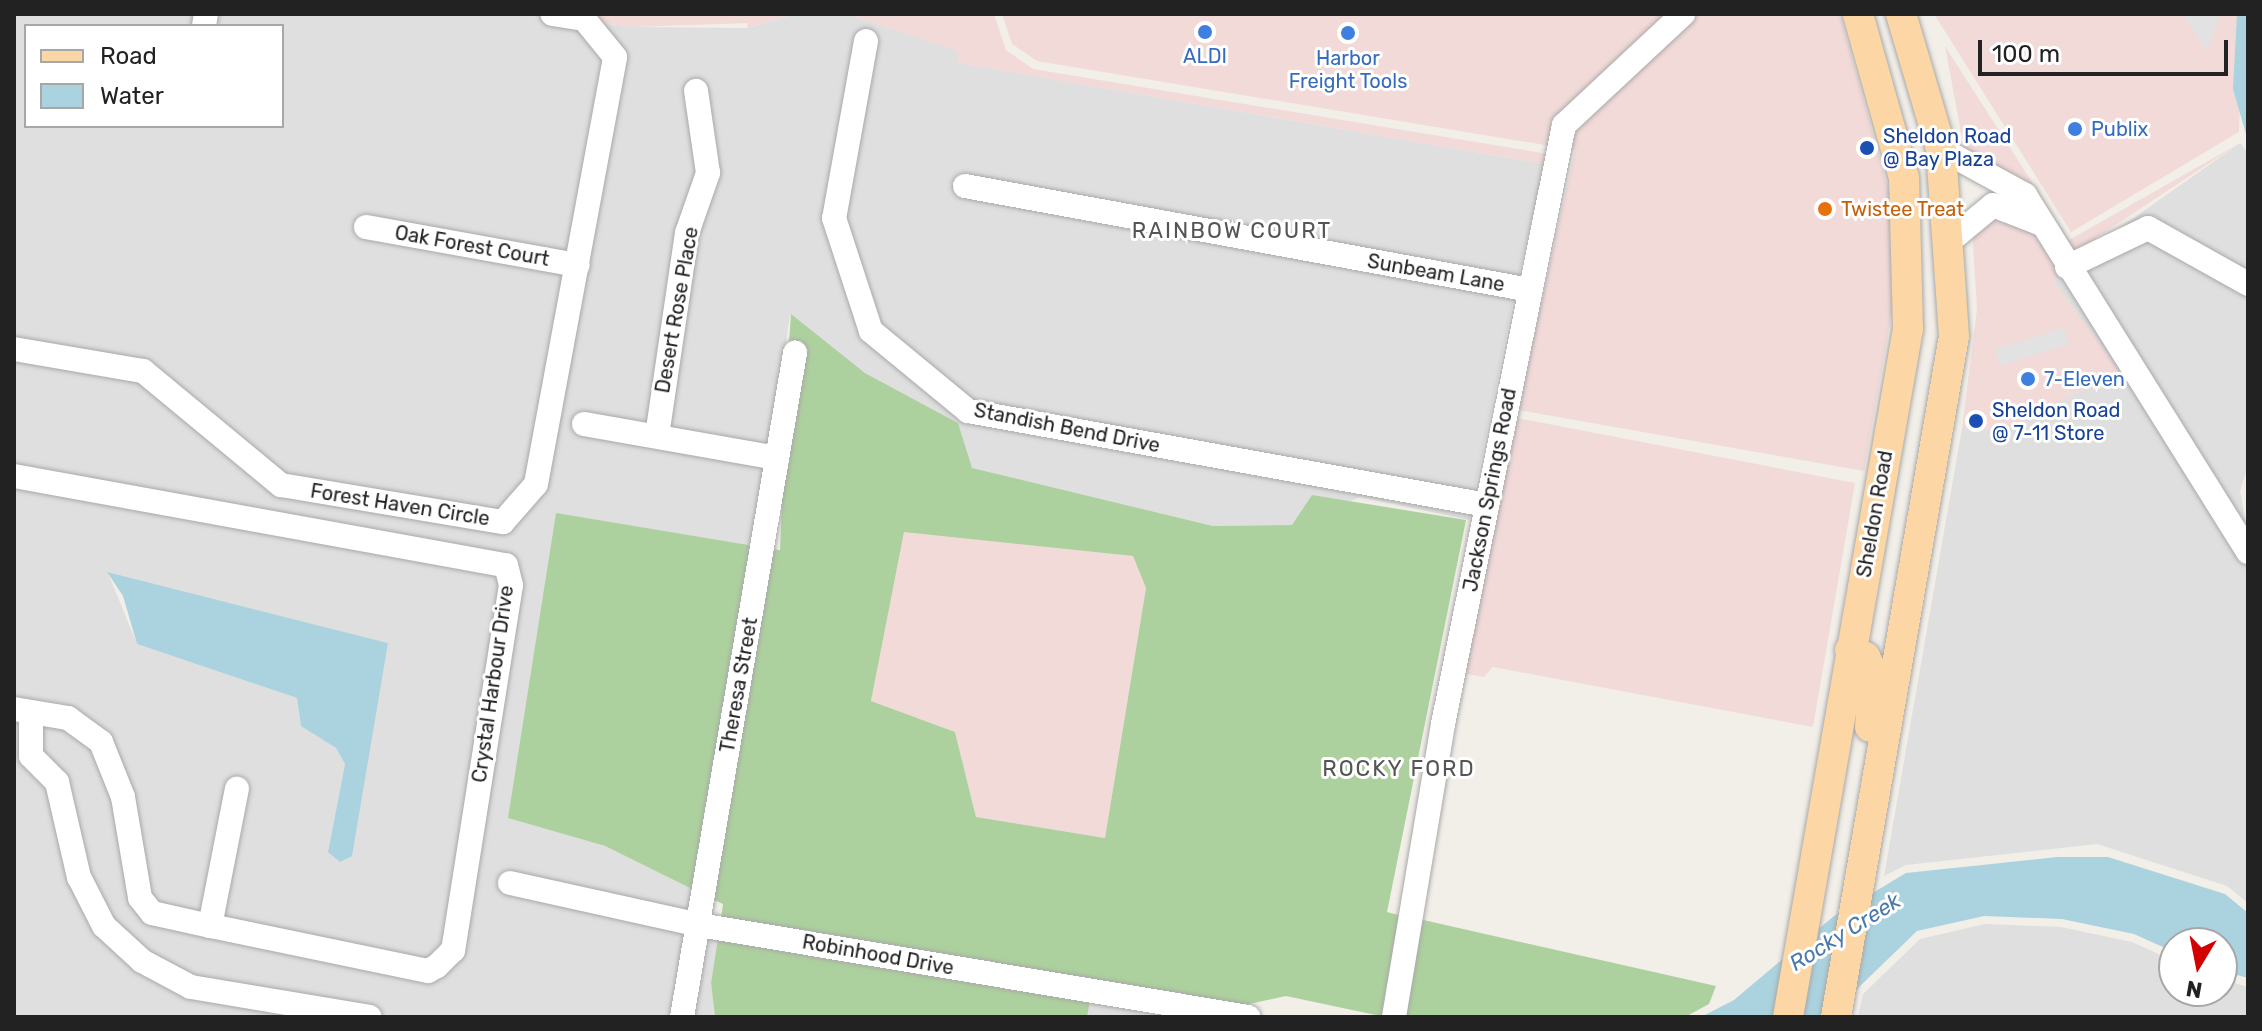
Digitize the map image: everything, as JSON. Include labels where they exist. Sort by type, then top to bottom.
[{"type":"main road","name":"Sheldon Road","points":[[1788,1017],[1908,329],[1910,274],[1904,178],[1858,14]]},
{"type":"main road","points":[[1836,1017],[1951,373],[1952,239],[1941,149],[1901,14]]},
{"type":"main road","points":[[1850,650],[1865,657],[1874,675],[1862,787],[1868,842]]},
{"type":"street","name":"Forest Haven Circle","points":[[14,349],[143,371],[281,485],[503,522],[536,484],[615,57],[584,19],[552,14]]},
{"type":"street","name":"Jackson Springs Road","points":[[1394,1017],[1487,505],[1564,125],[1683,14]]},
{"type":"street","name":"Standish Bend Drive","points":[[866,41],[834,218],[871,331],[968,411],[1487,505]]},
{"type":"street","name":"Desert Rose Place","points":[[657,436],[687,233],[708,173],[696,91]]},
{"type":"street","points":[[1941,149],[2006,180],[2025,195],[2039,223],[2248,552]]},
{"type":"street","name":"Sunbeam Lane","points":[[965,186],[1530,290]]},
{"type":"street","points":[[1952,239],[1993,205],[2039,223]]},
{"type":"street","name":"Oak Forest Court","points":[[366,227],[578,265]]},
{"type":"street","points":[[2067,267],[2148,228],[2248,284]]},
{"type":"street","name":"Theresa Street","points":[[682,1017],[795,353]]},
{"type":"street","points":[[584,424],[777,458]]},
{"type":"street","name":"Crystal Harbour Drive","points":[[14,476],[506,565],[511,585],[453,950],[428,971],[152,913],[140,898],[114,764],[101,742],[68,718],[23,711]]},
{"type":"street","points":[[23,711],[22,758],[57,782],[79,877],[104,926],[142,961],[191,987],[370,1017]]},
{"type":"street","points":[[210,926],[237,789]]},
{"type":"street","name":"Robinhood Drive","points":[[510,883],[699,925],[1248,1017]]},
{"type":"shaded area","points":[[14,14],[530,14],[634,27],[748,28],[796,14],[847,14],[959,51],[958,63],[1545,164],[1518,278],[958,176],[955,194],[1514,297],[1469,520],[1360,497],[1292,525],[1213,526],[971,468],[958,423],[865,373],[790,315],[770,447],[667,428],[696,236],[717,171],[703,80],[687,83],[700,172],[650,425],[577,413],[574,431],[767,466],[754,546],[509,818],[605,846],[696,891],[692,914],[504,872],[500,890],[688,933],[673,1017],[14,1017]],"holes":[[[108,573],[388,643],[328,852],[345,764],[336,748],[301,725],[297,698],[137,644]]]},
{"type":"shaded area","points":[[530,14],[796,14],[747,28],[748,23],[634,27]]},
{"type":"shaded area","points":[[847,14],[994,14],[1006,50],[1033,69],[1548,154],[1545,164],[957,63],[958,51]]},
{"type":"shaded area","points":[[1002,14],[1840,14],[1890,195],[1896,289],[1864,471],[1518,410],[1575,150],[1037,61],[1012,44]]},
{"type":"shaded area","points":[[1934,14],[2243,14],[2239,132],[2071,232]]},
{"type":"shaded area","points":[[2183,14],[2220,14],[2207,52]]},
{"type":"shaded area","points":[[1945,46],[2069,240],[2240,143],[2070,255],[2030,187],[1964,149]]},
{"type":"shaded area","points":[[2240,143],[2248,153],[2248,273],[2153,216],[2104,239]]},
{"type":"shaded area","points":[[1994,216],[2033,230],[2060,274],[2054,282],[2120,371],[2004,430],[1962,428],[1977,309],[1972,229]]},
{"type":"shaded area","points":[[2147,239],[2248,295],[2248,466],[2240,491],[2248,534],[2080,271]]},
{"type":"shaded area","points":[[2060,274],[2248,569],[2248,903],[2227,886],[2097,844],[1906,865],[1884,876],[1962,428],[2004,430],[2119,371],[2053,281]]},
{"type":"shaded area","points":[[2064,328],[2069,344],[2000,365],[1995,349]]},
{"type":"shaded area","points":[[1517,418],[1855,483],[1813,727],[1493,667],[1484,677],[1461,673]]},
{"type":"shaded area","points":[[904,531],[1133,556],[1146,588],[1105,838],[976,817],[955,732],[871,701]]},
{"type":"shaded area","points":[[1985,924],[2061,927],[2132,942],[2158,954],[2158,1007],[2238,1007],[2238,984],[2248,987],[2248,1017],[1858,1017],[1863,994],[1920,939]]},
{"type":"shaded area","points":[[705,936],[718,938],[711,983],[715,1017],[691,1017]]},
{"type":"shaded area","points":[[1090,1001],[1188,1017],[1087,1017]]},
{"type":"green space","points":[[791,314],[865,373],[958,423],[972,468],[1213,526],[1292,525],[1312,495],[1466,520],[1387,912],[1402,916],[1385,1017],[1286,996],[1240,1006],[721,919],[723,904],[712,899],[771,549],[780,550],[783,474],[805,345],[789,342]],"holes":[[[904,532],[1133,556],[1146,588],[1105,838],[976,817],[955,732],[871,701]]]},
{"type":"green space","points":[[556,513],[754,546],[696,891],[605,846],[508,818]]},
{"type":"green space","points":[[1419,919],[1716,986],[1709,1004],[1685,1017],[1403,1017]]},
{"type":"green space","points":[[718,938],[1090,1001],[1087,1017],[715,1017],[711,983]]},
{"type":"water","points":[[2237,14],[2248,14],[2248,141],[2233,89]]},
{"type":"water","points":[[107,572],[388,643],[352,856],[340,862],[328,852],[345,764],[336,748],[301,726],[297,698],[137,644],[123,596]]},
{"type":"water","name":"Rocky Creek","points":[[2057,857],[2108,857],[2225,894],[2248,913],[2248,978],[2238,975],[2238,927],[2158,927],[2158,945],[2134,934],[2062,919],[1984,916],[1917,931],[1828,1017],[1701,1017],[1734,1000],[1834,916],[1906,873]]},
{"type":"place","name":"ALDI","points":[[1205,32]]},
{"type":"place","name":"Harbor Freight Tools","points":[[1348,33]]},
{"type":"place","name":"Publix","points":[[2075,129]]},
{"type":"place","name":"Sheldon Road @ Bay Plaza","points":[[1867,148]]},
{"type":"place","name":"Twistee Treat","points":[[1825,209]]},
{"type":"place","name":"7-Eleven","points":[[2028,379]]},
{"type":"place","name":"Sheldon Road @ 7-11 Store","points":[[1976,421]]},
{"type":"district","name":"RAINBOW COURT","points":[[1232,231]]},
{"type":"district","name":"ROCKY FORD","points":[[1399,769]]}]
